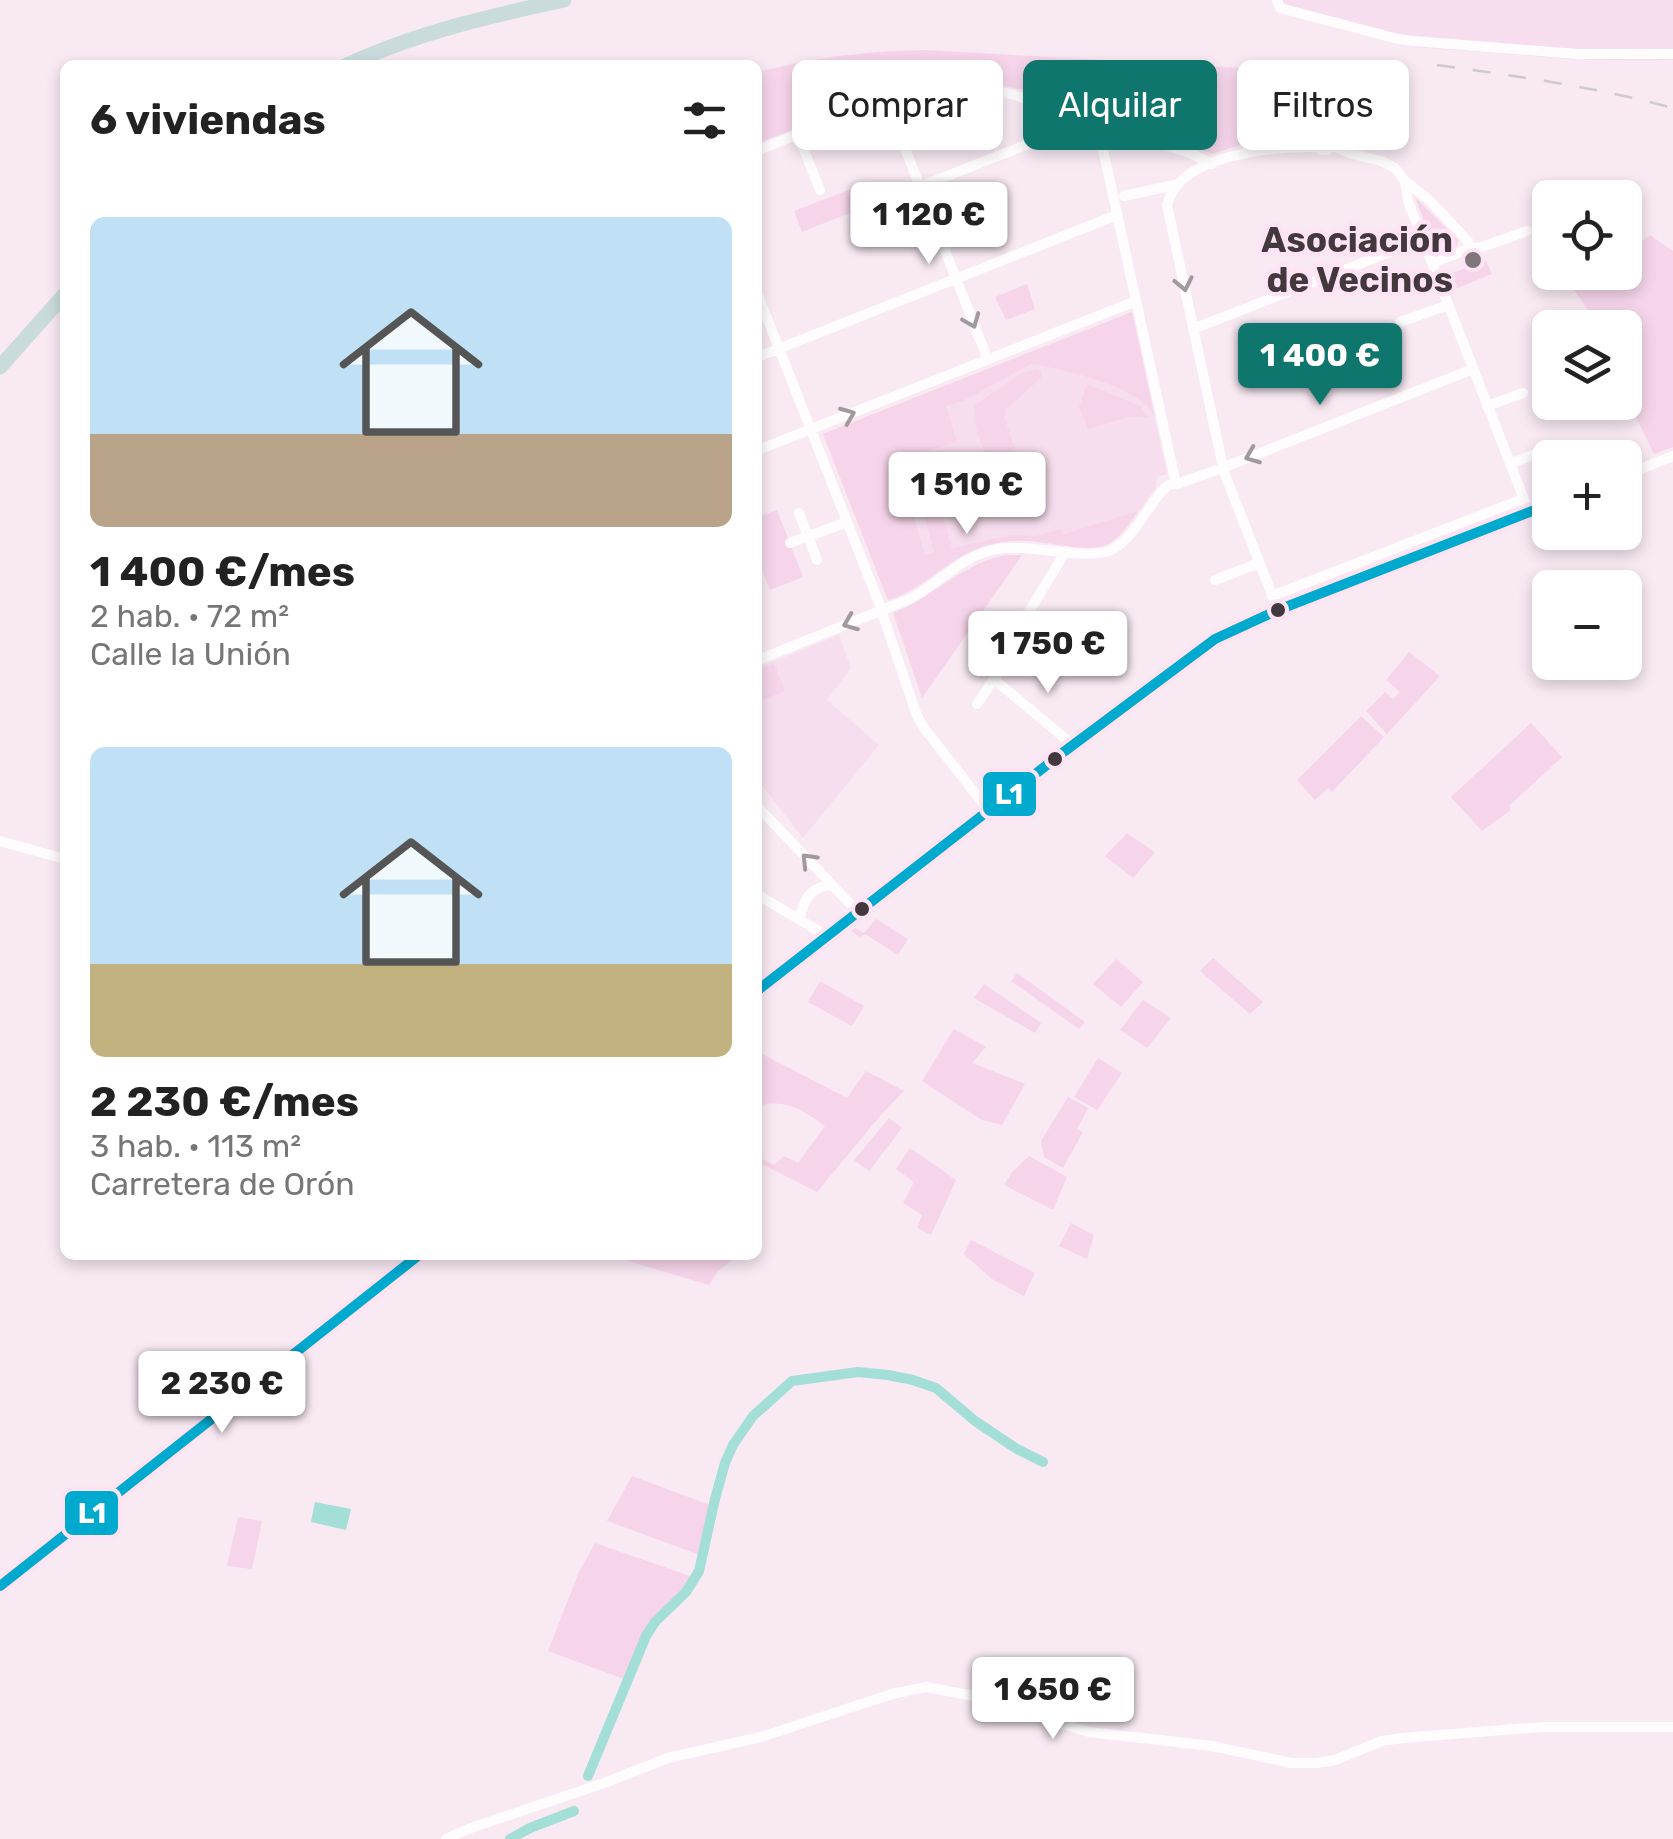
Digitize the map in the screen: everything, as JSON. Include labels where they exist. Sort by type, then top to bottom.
[{"type":"highway","points":[[359,60],[447,28],[564,0]]},
{"type":"highway","points":[[0,367],[60,300]]},
{"type":"highway","points":[[0,358],[26,338]]},
{"type":"street","points":[[1279,4],[1413,41],[1577,54],[1673,54]]},
{"type":"street","points":[[762,148],[792,137]]},
{"type":"street","points":[[919,187],[1023,148]]},
{"type":"street","points":[[804,150],[820,190]]},
{"type":"street","points":[[905,150],[988,360]]},
{"type":"street","points":[[1101,150],[1176,484]]},
{"type":"street","points":[[1181,150],[1212,164]]},
{"type":"street","points":[[1252,150],[1186,175],[1174,187],[1167,204],[1222,468],[1278,610]]},
{"type":"street","points":[[1342,150],[1395,168],[1470,247]]},
{"type":"street","points":[[1405,181],[1408,201],[1529,512]]},
{"type":"street","points":[[1124,196],[1174,187]]},
{"type":"street","points":[[762,355],[1116,215]]},
{"type":"street","points":[[1432,262],[1527,231]]},
{"type":"street","points":[[1194,329],[1423,239]]},
{"type":"street","points":[[762,448],[1136,302]]},
{"type":"street","points":[[1400,322],[1448,304]]},
{"type":"street","points":[[762,305],[882,610],[917,716],[989,811]]},
{"type":"street","points":[[762,658],[920,593],[960,563],[987,551],[1020,547],[1103,554],[1118,546],[1168,485],[1222,468],[1473,370]]},
{"type":"street","points":[[1487,406],[1523,392]]},
{"type":"street","points":[[1510,464],[1532,456]]},
{"type":"street","points":[[1642,468],[1673,456]]},
{"type":"street","points":[[1272,596],[1524,498]]},
{"type":"street","points":[[762,987],[1214,639],[1532,511]]},
{"type":"street","points":[[799,513],[817,560]]},
{"type":"street","points":[[790,543],[847,522]]},
{"type":"street","points":[[977,704],[1005,663],[1008,646],[1066,551]]},
{"type":"street","points":[[1215,580],[1259,563]]},
{"type":"street","points":[[995,680],[1073,745]]},
{"type":"street","points":[[762,811],[858,912]]},
{"type":"street","points":[[0,842],[60,858]]},
{"type":"street","points":[[800,919],[807,896],[818,887],[832,884]]},
{"type":"street","points":[[762,897],[827,936]]},
{"type":"street","points":[[0,1586],[411,1260]]},
{"type":"street","points":[[446,1839],[668,1758],[761,1737],[892,1694],[926,1687],[969,1695],[1089,1732],[1212,1746],[1304,1764],[1334,1760],[1382,1741],[1402,1738],[1542,1727],[1673,1727]]},
{"type":"shaded area","points":[[1280,0],[1673,0],[1673,60],[1570,59],[1414,47],[1297,16]]},
{"type":"shaded area","points":[[925,50],[1102,60],[1023,60],[1023,90],[1003,86],[1003,60],[817,60]]},
{"type":"shaded area","points":[[792,65],[792,130],[762,141],[762,71]]},
{"type":"shaded area","points":[[1217,67],[1237,68],[1237,146],[1213,154],[1201,150],[1217,150]]},
{"type":"shaded area","points":[[854,188],[862,208],[802,232],[794,211]]},
{"type":"shaded area","points":[[1415,197],[1458,240],[1457,246],[1436,253]]},
{"type":"shaded area","points":[[1650,235],[1673,251],[1673,447],[1654,454],[1637,420],[1642,420],[1642,310],[1588,310],[1574,290],[1642,290],[1642,241]]},
{"type":"shaded area","points":[[1486,261],[1492,274],[1450,291],[1444,276]]},
{"type":"shaded area","points":[[1027,284],[1035,309],[1006,320],[995,297]]},
{"type":"shaded area","points":[[1132,312],[1167,474],[1157,477],[1156,488],[1120,535],[1108,544],[1094,547],[1028,541],[985,546],[960,557],[914,589],[888,600],[823,434]]},
{"type":"shaded area","points":[[1132,312],[1154,414],[1117,388],[1031,364],[963,401],[946,406],[957,442],[897,460],[925,555],[934,552],[922,507],[939,503],[952,548],[1012,535],[1035,536],[1061,529],[1064,534],[1138,511],[1124,530],[1098,547],[1023,541],[983,546],[888,600],[823,434]]},
{"type":"shaded area","points":[[1037,369],[1041,378],[1005,410],[1019,462],[991,470],[976,428],[975,405],[1022,373]]},
{"type":"shaded area","points":[[1087,384],[1140,406],[1148,417],[1129,417],[1088,429],[1079,407]]},
{"type":"shaded area","points":[[950,475],[955,494],[918,505],[912,485]]},
{"type":"shaded area","points":[[777,510],[803,577],[770,590],[762,569],[762,516]]},
{"type":"shaded area","points":[[1005,555],[1022,555],[922,698],[893,613],[961,573]]},
{"type":"shaded area","points":[[839,635],[851,668],[827,700],[879,745],[803,838],[762,785],[762,666]]},
{"type":"shaded area","points":[[1409,652],[1440,676],[1387,734],[1366,711],[1385,692],[1393,699],[1400,692],[1386,680]]},
{"type":"shaded area","points":[[774,664],[785,691],[762,700],[762,669]]},
{"type":"shaded area","points":[[1361,716],[1384,737],[1332,792],[1328,788],[1315,800],[1297,780]]},
{"type":"shaded area","points":[[1531,723],[1562,757],[1509,806],[1511,810],[1482,831],[1451,797]]},
{"type":"shaded area","points":[[1127,833],[1155,852],[1133,878],[1105,856]]},
{"type":"shaded area","points":[[876,919],[908,939],[898,955],[865,934],[860,937],[851,931],[855,928],[864,933]]},
{"type":"shaded area","points":[[1213,958],[1263,1002],[1250,1014],[1200,971]]},
{"type":"shaded area","points":[[1116,959],[1143,982],[1121,1007],[1093,984]]},
{"type":"shaded area","points":[[1017,973],[1085,1022],[1079,1029],[1011,981]]},
{"type":"shaded area","points":[[820,981],[864,1006],[852,1026],[808,1002]]},
{"type":"shaded area","points":[[984,984],[1041,1023],[1035,1033],[974,998]]},
{"type":"shaded area","points":[[1143,1000],[1171,1018],[1147,1048],[1120,1030]]},
{"type":"shaded area","points":[[954,1029],[986,1047],[972,1063],[1025,1084],[1002,1125],[982,1120],[922,1081]]},
{"type":"shaded area","points":[[762,1054],[847,1098],[866,1071],[904,1091],[817,1192],[762,1164],[762,1159],[774,1165],[784,1156],[798,1163],[825,1126],[793,1107],[762,1105]]},
{"type":"shaded area","points":[[1098,1058],[1122,1073],[1097,1110],[1074,1097]]},
{"type":"shaded area","points":[[1068,1097],[1088,1108],[1077,1129],[1083,1132],[1063,1168],[1044,1157],[1041,1141]]},
{"type":"shaded area","points":[[889,1118],[902,1128],[869,1171],[854,1160]]},
{"type":"shaded area","points":[[910,1148],[956,1180],[931,1235],[917,1228],[922,1215],[903,1203],[914,1182],[896,1169]]},
{"type":"shaded area","points":[[1029,1156],[1067,1177],[1053,1210],[1004,1185]]},
{"type":"shaded area","points":[[1071,1223],[1094,1235],[1087,1259],[1059,1246]]},
{"type":"shaded area","points":[[971,1240],[1035,1273],[1024,1296],[992,1279],[964,1254]]},
{"type":"shaded area","points":[[625,1260],[732,1260],[718,1271],[709,1285]]},
{"type":"shaded area","points":[[632,1476],[710,1505],[700,1555],[607,1521]]},
{"type":"shaded area","points":[[315,1502],[351,1509],[346,1530],[311,1522]]},
{"type":"shaded area","points":[[238,1517],[262,1521],[252,1569],[227,1566]]},
{"type":"shaded area","points":[[595,1543],[693,1577],[649,1627],[624,1679],[548,1651],[579,1572]]},
{"type":"waterway","points":[[588,1776],[646,1636],[686,1592],[699,1571],[715,1499],[733,1445],[753,1416],[792,1381],[858,1372],[913,1380],[936,1388],[975,1421],[1043,1462]]},
{"type":"waterway","points":[[510,1839],[574,1811]]},
{"type":"railway","points":[[1437,65],[1585,88],[1673,108]]},
{"type":"transit line","name":"L1","points":[[762,987],[1215,639],[1278,610],[1532,511]]},
{"type":"transit line","name":"L1","points":[[0,1586],[413,1260]]},
{"type":"place","name":"Asociación de Vecinos","points":[[1473,260]]}]
